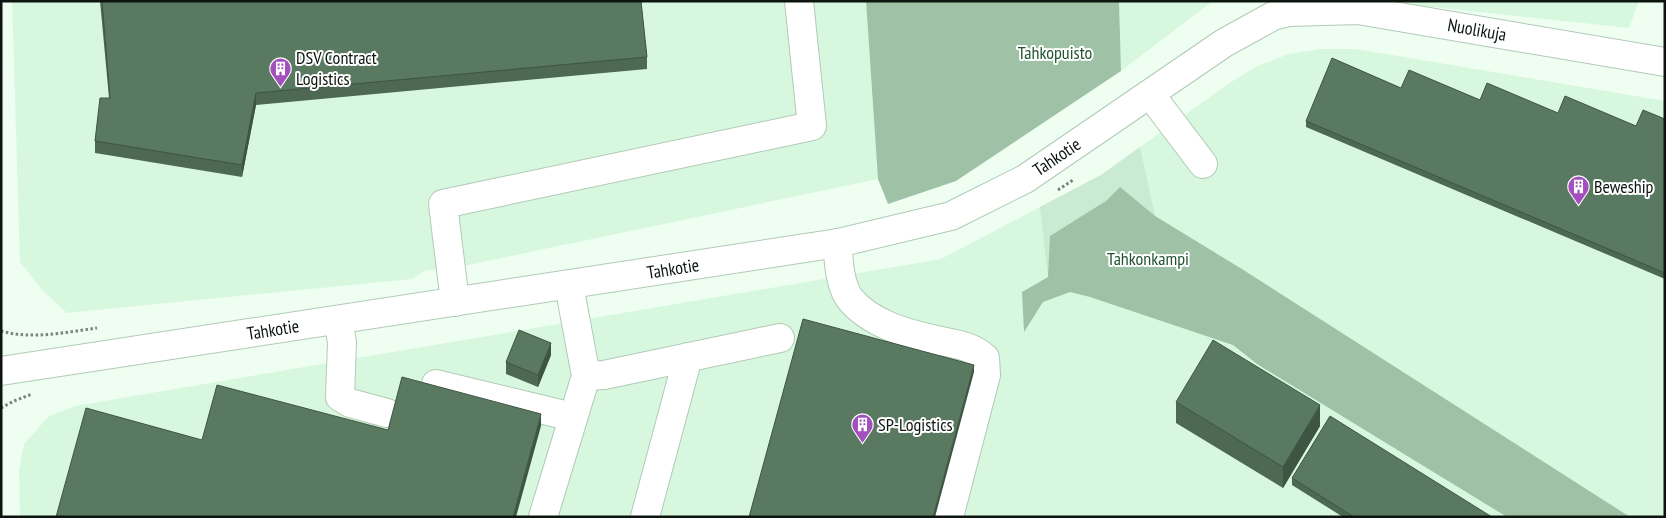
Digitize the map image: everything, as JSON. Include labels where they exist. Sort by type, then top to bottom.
[{"type":"street","points":[[456,302],[443,204],[812,126],[799,1]]},
{"type":"street","name":"Nuolikuja","points":[[1289,12],[1358,10],[1665,62]]},
{"type":"street","name":"Tahkotie","points":[[1,371],[838,243],[951,216],[1025,179],[1224,43],[1273,16],[1289,12]]},
{"type":"street","points":[[1150,94],[1203,164]]},
{"type":"street","points":[[838,243],[838,264],[849,298],[870,315],[899,332],[975,348],[985,358],[986,374],[949,517]]},
{"type":"street","points":[[543,517],[586,376],[568,285]]},
{"type":"street","points":[[338,320],[342,342],[340,397],[350,403],[387,412]]},
{"type":"street","points":[[586,376],[780,338]]},
{"type":"street","points":[[645,517],[688,357]]},
{"type":"street","points":[[436,384],[573,417]]},
{"type":"path","points":[[1,331],[10,334],[49,334],[98,328]]},
{"type":"shaded area","points":[[12,1],[866,1],[878,179],[468,265],[424,271],[412,279],[67,313],[43,291],[20,262]]},
{"type":"shaded area","points":[[1119,1],[1213,1],[1121,71]]},
{"type":"shaded area","points":[[1376,1],[1639,1],[1629,28]]},
{"type":"shaded area","points":[[1321,49],[1356,49],[1665,101],[1665,517],[20,517],[19,470],[24,444],[49,416],[75,406],[941,259],[1101,175],[1231,82],[1258,66],[1289,54]]},
{"type":"green space","name":"Tahkopuisto","points":[[866,1],[1119,1],[1121,71],[956,181],[888,204],[878,179]]},
{"type":"green space","name":"Tahkonkampi","points":[[1140,147],[1155,216],[1245,271],[1048,277],[1040,207],[1101,175]]},
{"type":"green space","name":"Tahkonkampi","points":[[1120,187],[1155,216],[1245,271],[1630,517],[1507,517],[1257,364],[1233,345],[1090,297],[1070,292],[1043,302],[1024,332],[1022,292],[1048,277],[1050,236],[1106,201]]},
{"type":"building","name":"DSV Contract Logistics","points":[[102,1],[641,1],[647,57],[256,93],[242,165],[95,141],[100,98],[110,98]]},
{"type":"building","name":"Beweship","points":[[1332,58],[1401,88],[1409,70],[1480,100],[1487,83],[1558,113],[1565,96],[1636,126],[1643,110],[1665,119],[1665,273],[1306,121]]},
{"type":"building","name":"SP-Logistics","points":[[803,319],[974,365],[933,517],[749,517]]},
{"type":"building","points":[[519,330],[551,343],[538,375],[506,362]]},
{"type":"building","points":[[1213,340],[1320,405],[1283,467],[1176,402]]},
{"type":"building","points":[[402,377],[541,414],[513,517],[56,517],[86,408],[202,440],[217,385],[388,430]]},
{"type":"building","points":[[1330,416],[1492,517],[1354,517],[1292,478]]},
{"type":"place","name":"DSV Contract Logistics","points":[[280,87]]},
{"type":"place","name":"Beweship","points":[[1578,206]]},
{"type":"place","name":"SP-Logistics","points":[[862,444]]}]
